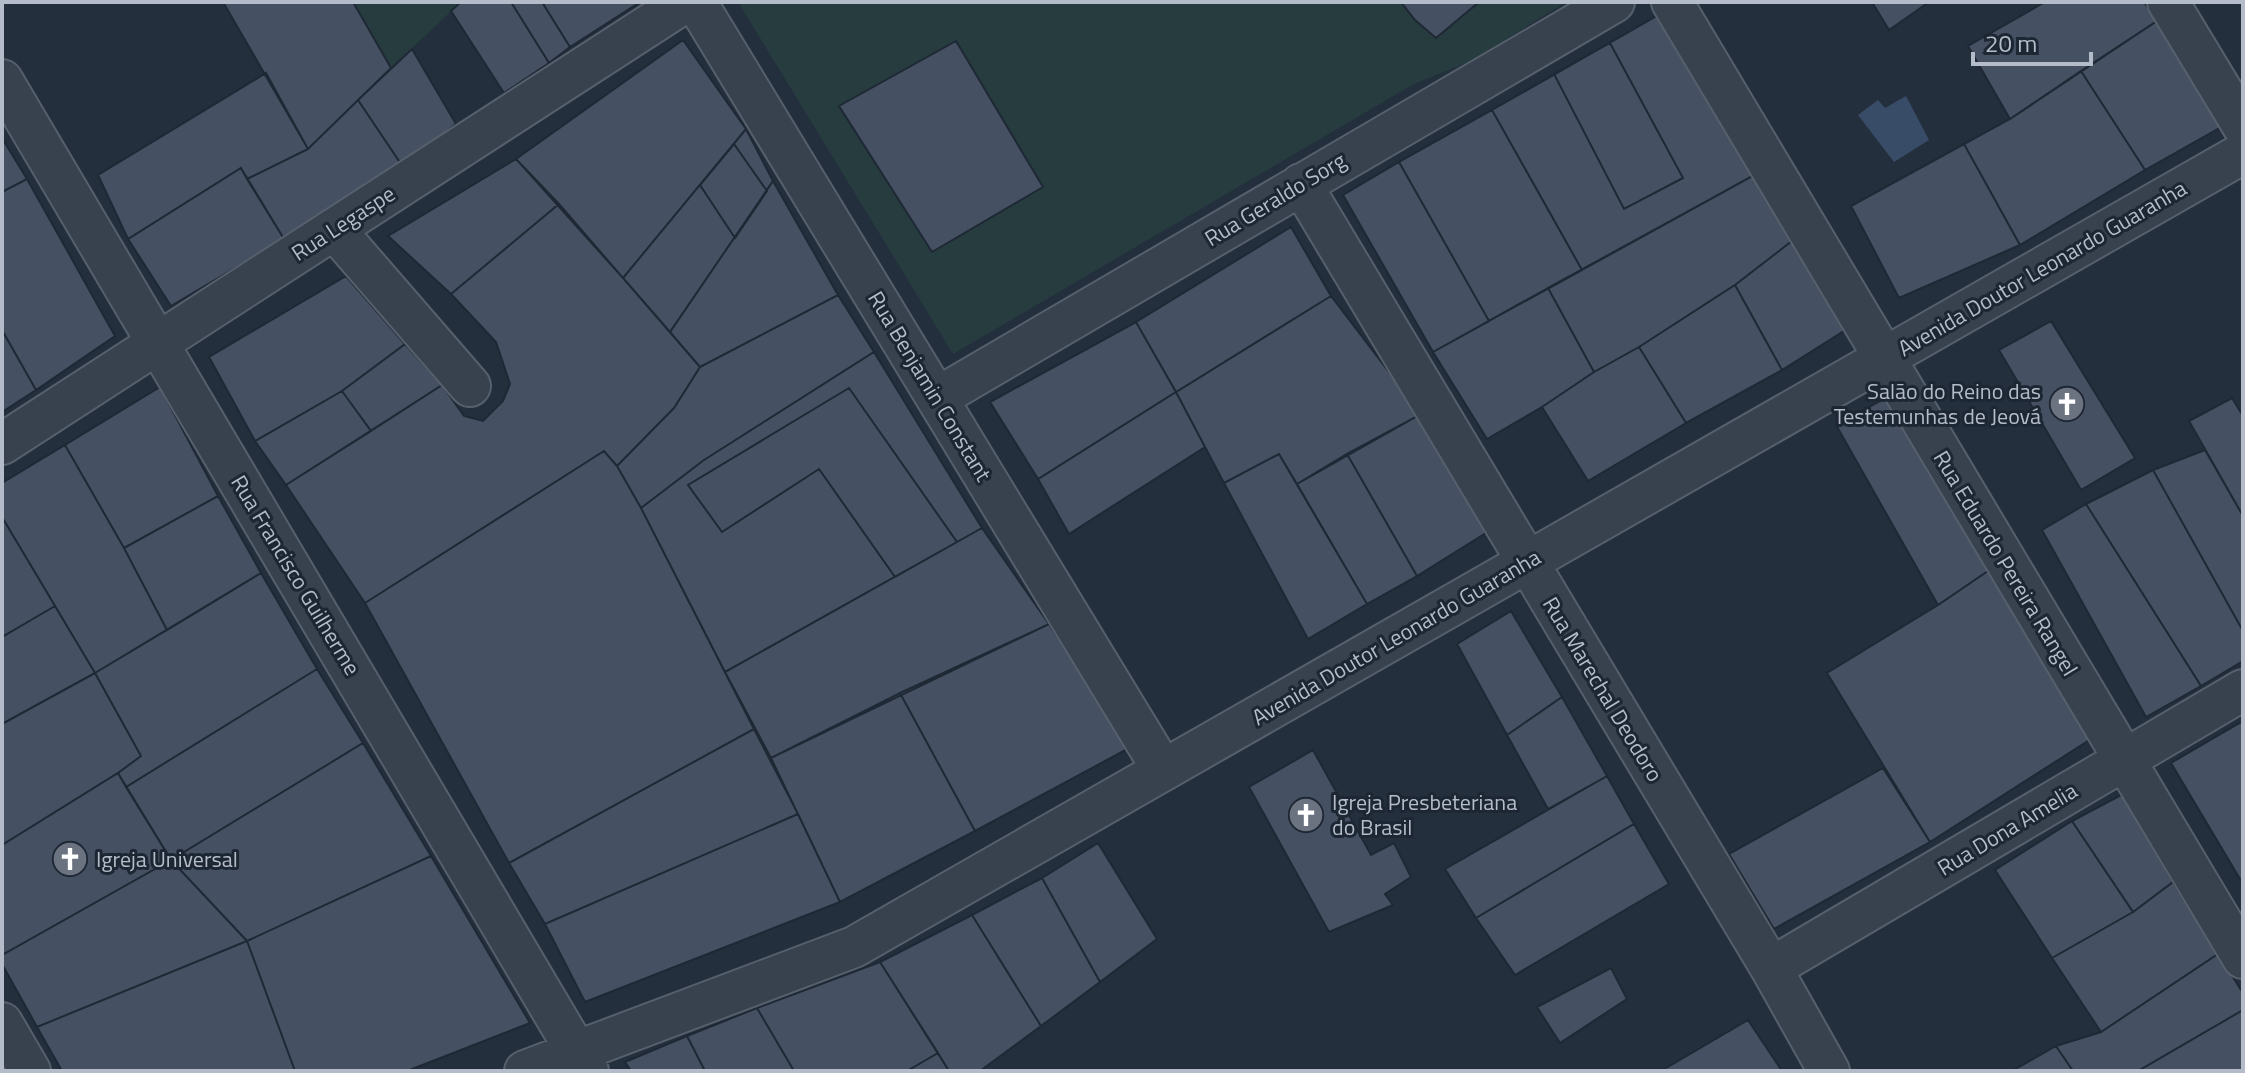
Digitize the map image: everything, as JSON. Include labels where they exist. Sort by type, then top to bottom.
[{"type":"street","name":"Rua Legaspe","points":[[2,444],[685,2]]},
{"type":"street","name":"Rua Benjamin Constant","points":[[696,2],[1163,770]]},
{"type":"street","name":"Rua Geraldo Sorg","points":[[937,398],[1614,2]]},
{"type":"street","name":"Rua Eduardo Pereira Rangel","points":[[1672,2],[2243,958]]},
{"type":"street","points":[[2168,2],[2243,126]]},
{"type":"street","name":"Rua Francisco Guilherme","points":[[2,80],[582,1061]]},
{"type":"street","name":"Avenida Doutor Leonardo Guaranha","points":[[525,1071],[582,1061],[854,947],[2243,153]]},
{"type":"street","name":"Rua Marechal Deodoro","points":[[1301,184],[1771,968],[1829,1071]]},
{"type":"street","points":[[334,229],[470,386]]},
{"type":"street","name":"Rua Dona Amelia","points":[[1771,968],[2243,690]]},
{"type":"street","points":[[2,1023],[30,1071]]},
{"type":"green space","points":[[353,2],[461,2],[391,68]]},
{"type":"green space","points":[[738,2],[1566,2],[1471,61],[1414,84],[953,354]]},
{"type":"water","points":[[1906,96],[1929,140],[1894,162],[1858,115],[1878,100],[1885,108]]},
{"type":"building","points":[[223,2],[353,2],[391,68],[308,149]]},
{"type":"building","points":[[461,2],[511,2],[549,63],[504,93],[451,11]]},
{"type":"building","points":[[511,2],[542,2],[570,47],[549,63]]},
{"type":"building","points":[[542,2],[640,2],[570,47]]},
{"type":"building","points":[[1401,2],[1479,2],[1436,38],[1415,20]]},
{"type":"building","points":[[1872,2],[1929,2],[1889,30]]},
{"type":"building","points":[[2045,2],[2144,2],[2157,21],[2010,119],[1968,46]]},
{"type":"building","points":[[1662,13],[1756,174],[1582,270],[1492,110]]},
{"type":"building","points":[[2157,21],[2223,126],[2145,170],[2081,71]]},
{"type":"building","points":[[683,40],[746,129],[623,278],[516,159]]},
{"type":"building","points":[[956,41],[1043,187],[932,252],[839,106]]},
{"type":"building","points":[[1610,43],[1683,178],[1624,209],[1554,74]]},
{"type":"building","points":[[412,49],[456,124],[403,167],[358,100]]},
{"type":"building","points":[[2081,71],[2145,170],[2020,245],[1964,144],[2010,119]]},
{"type":"building","points":[[266,73],[308,149],[247,179],[241,168],[128,239],[98,175]]},
{"type":"building","points":[[358,100],[403,167],[284,239],[247,179],[308,149]]},
{"type":"building","points":[[1492,110],[1582,270],[1489,321],[1399,162]]},
{"type":"building","points":[[746,129],[773,181],[670,332],[623,278]]},
{"type":"building","points":[[2,138],[27,179],[2,192]]},
{"type":"building","points":[[734,144],[767,191],[735,238],[700,185]]},
{"type":"building","points":[[1964,144],[2020,245],[1899,298],[1851,206]]},
{"type":"building","points":[[516,159],[559,204],[451,294],[388,236]]},
{"type":"building","points":[[1399,162],[1489,321],[1433,352],[1343,195]]},
{"type":"building","points":[[241,168],[284,239],[171,306],[128,239]]},
{"type":"building","points":[[1756,174],[1792,241],[1735,285],[1594,372],[1548,288]]},
{"type":"building","points":[[27,179],[115,336],[36,390],[2,330],[2,192]]},
{"type":"building","points":[[773,181],[838,295],[700,367],[670,332]]},
{"type":"building","points":[[559,204],[700,367],[674,408],[617,466],[604,451],[365,603],[286,485],[442,385],[464,416],[483,421],[503,401],[510,384],[496,342],[451,294]]},
{"type":"building","points":[[1291,227],[1331,296],[1176,392],[1136,322]]},
{"type":"building","points":[[1792,241],[1847,329],[1782,370],[1735,285]]},
{"type":"building","points":[[346,276],[405,344],[342,391],[255,441],[209,357]]},
{"type":"building","points":[[1735,285],[1782,370],[1686,423],[1639,347]]},
{"type":"building","points":[[1548,288],[1594,372],[1487,439],[1433,352]]},
{"type":"building","points":[[838,295],[874,352],[704,460],[641,508],[617,466],[674,408],[700,367]]},
{"type":"building","points":[[1331,296],[1421,414],[1297,484],[1279,454],[1224,483],[1176,392]]},
{"type":"building","name":"Salão do Reino das Testemunhas de Jeová","points":[[2051,321],[2135,458],[2081,490],[1999,350]]},
{"type":"building","points":[[1136,322],[1176,392],[1038,479],[990,402]]},
{"type":"building","points":[[2,330],[36,390],[2,412]]},
{"type":"building","points":[[405,344],[442,385],[371,431],[342,391]]},
{"type":"building","points":[[1639,347],[1686,423],[1588,481],[1542,407],[1594,372]]},
{"type":"building","points":[[874,352],[982,528],[725,672],[641,508],[704,460]]},
{"type":"building","points":[[160,387],[218,496],[124,548],[65,445]]},
{"type":"building","points":[[849,388],[957,542],[895,577],[819,469],[722,532],[688,485]]},
{"type":"building","points":[[342,391],[371,431],[286,485],[255,441]]},
{"type":"building","points":[[1176,392],[1205,447],[1069,534],[1038,479]]},
{"type":"building","points":[[1889,396],[1988,571],[1938,605],[1836,425]]},
{"type":"building","points":[[2232,398],[2243,416],[2243,516],[2189,421]]},
{"type":"building","points":[[1421,414],[1489,531],[1417,576],[1347,454]]},
{"type":"building","points":[[65,445],[167,630],[95,673],[2,517],[2,483]]},
{"type":"building","points":[[2205,450],[2243,516],[2243,631],[2153,470]]},
{"type":"building","points":[[604,451],[617,466],[641,508],[754,729],[509,863],[365,603]]},
{"type":"building","points":[[1279,454],[1367,604],[1308,639],[1224,483]]},
{"type":"building","points":[[1347,454],[1417,576],[1367,604],[1297,484]]},
{"type":"building","points":[[2153,470],[2243,631],[2243,661],[2201,686],[2086,504]]},
{"type":"building","points":[[218,496],[261,573],[167,630],[124,548]]},
{"type":"building","points":[[2086,504],[2201,686],[2146,717],[2042,530]]},
{"type":"building","points":[[2,517],[55,606],[2,637]]},
{"type":"building","points":[[982,528],[1049,624],[771,758],[725,672]]},
{"type":"building","points":[[1988,571],[2091,739],[1930,842],[1827,673]]},
{"type":"building","points":[[261,573],[317,669],[126,787],[118,773],[141,756],[95,673]]},
{"type":"building","points":[[55,606],[95,673],[2,724],[2,637]]},
{"type":"building","points":[[1511,611],[1562,697],[1507,735],[1457,644]]},
{"type":"building","points":[[1049,624],[1131,747],[975,831],[900,693]]},
{"type":"building","points":[[317,669],[363,743],[171,860],[126,787]]},
{"type":"building","points":[[95,673],[141,756],[2,845],[2,724]]},
{"type":"building","points":[[900,693],[975,831],[840,902],[771,758]]},
{"type":"building","points":[[1562,697],[1607,776],[1548,809],[1507,735]]},
{"type":"building","points":[[2243,721],[2243,884],[2171,763]]},
{"type":"building","points":[[754,729],[798,814],[545,924],[509,863]]},
{"type":"building","points":[[363,743],[431,856],[247,941],[171,860]]},
{"type":"building","name":"Igreja Presbeteriana do Brasil","points":[[1313,750],[1371,855],[1394,843],[1411,877],[1385,894],[1393,905],[1329,932],[1249,787]]},
{"type":"building","points":[[1883,768],[1930,842],[1774,929],[1729,854]]},
{"type":"building","name":"Igreja Universal","points":[[118,773],[171,860],[2,955],[2,845]]},
{"type":"building","points":[[1607,776],[1634,824],[1476,918],[1445,869]]},
{"type":"building","points":[[2123,794],[2173,882],[2133,912],[2072,821]]},
{"type":"building","points":[[798,814],[840,902],[585,1002],[545,924]]},
{"type":"building","points":[[2072,821],[2133,912],[2052,958],[1995,870]]},
{"type":"building","points":[[1634,824],[1669,884],[1515,975],[1476,918]]},
{"type":"building","points":[[1098,843],[1157,939],[1100,982],[1042,878]]},
{"type":"building","points":[[431,856],[530,1023],[407,1071],[295,1071],[247,941]]},
{"type":"building","points":[[171,860],[247,941],[37,1027],[2,964],[2,955]]},
{"type":"building","points":[[1042,878],[1100,982],[1041,1026],[972,915]]},
{"type":"building","points":[[2173,882],[2218,954],[2101,1032],[2052,958],[2133,912]]},
{"type":"building","points":[[972,915],[1041,1026],[980,1071],[949,1071],[880,962]]},
{"type":"building","points":[[247,941],[295,1071],[62,1071],[37,1027]]},
{"type":"building","points":[[2218,954],[2243,993],[2243,1010],[2138,1071],[2073,1071],[2056,1046],[2101,1032]]},
{"type":"building","points":[[880,962],[938,1053],[907,1071],[794,1071],[757,1008]]},
{"type":"building","points":[[1611,968],[1627,999],[1560,1043],[1537,1007]]},
{"type":"building","points":[[757,1008],[794,1071],[705,1071],[687,1036]]},
{"type":"building","points":[[2243,1010],[2243,1071],[2138,1071]]},
{"type":"building","points":[[1748,1020],[1782,1071],[1661,1071]]},
{"type":"building","points":[[687,1036],[705,1071],[631,1071],[625,1062]]},
{"type":"building","points":[[2056,1046],[2073,1071],[2012,1071]]},
{"type":"building","points":[[938,1053],[949,1071],[907,1071]]},
{"type":"place","name":"Salão do Reino das Testemunhas de Jeová","points":[[2067,404]]},
{"type":"place","name":"Igreja Presbeteriana do Brasil","points":[[1306,815]]},
{"type":"place","name":"Igreja Universal","points":[[70,859]]}]
